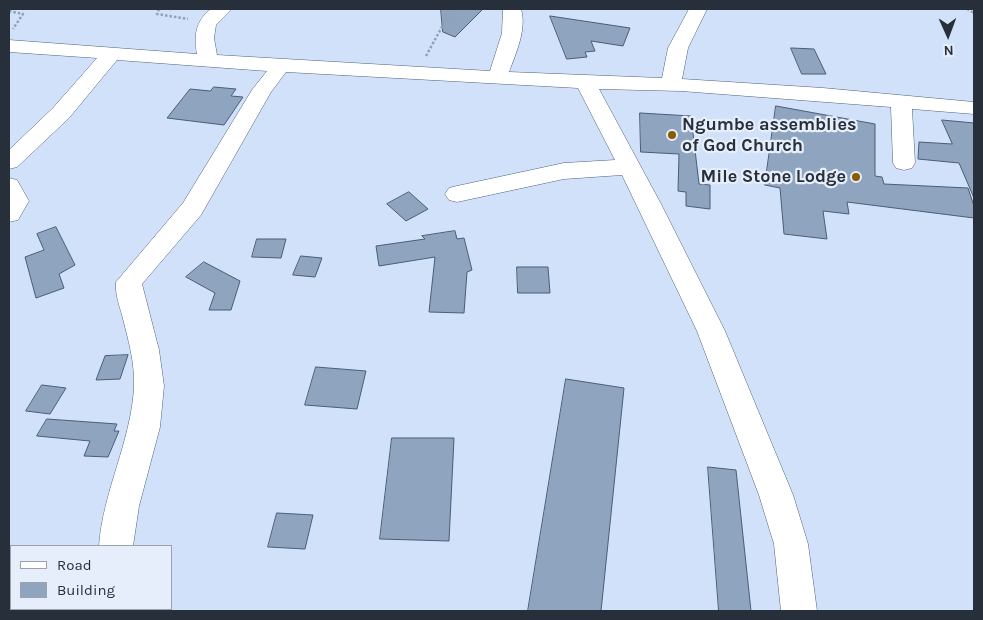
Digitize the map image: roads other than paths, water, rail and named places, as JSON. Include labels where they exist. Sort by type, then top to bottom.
[{"type":"street","points":[[497,78],[507,53],[514,15],[512,9]]},
{"type":"street","points":[[671,84],[678,48],[698,9]]},
{"type":"street","points":[[208,61],[203,38],[215,14]]},
{"type":"street","points":[[9,46],[281,66],[497,78],[671,84],[823,94],[974,108]]},
{"type":"street","points":[[9,162],[61,113],[111,55]]},
{"type":"street","points":[[116,545],[119,511],[147,415],[150,386],[136,314],[128,293],[129,282],[192,208],[262,90],[281,66]]},
{"type":"street","points":[[584,82],[649,204],[711,331],[776,495],[790,544],[799,611]]},
{"type":"street","points":[[902,102],[901,129],[904,163]]},
{"type":"street","points":[[457,194],[564,171],[628,167]]},
{"type":"street","points":[[9,186],[17,201],[9,214]]},
{"type":"place","name":"Ngumbe assemblies of God Church","points":[[672,135]]},
{"type":"place","name":"Mile Stone Lodge","points":[[856,177]]}]
